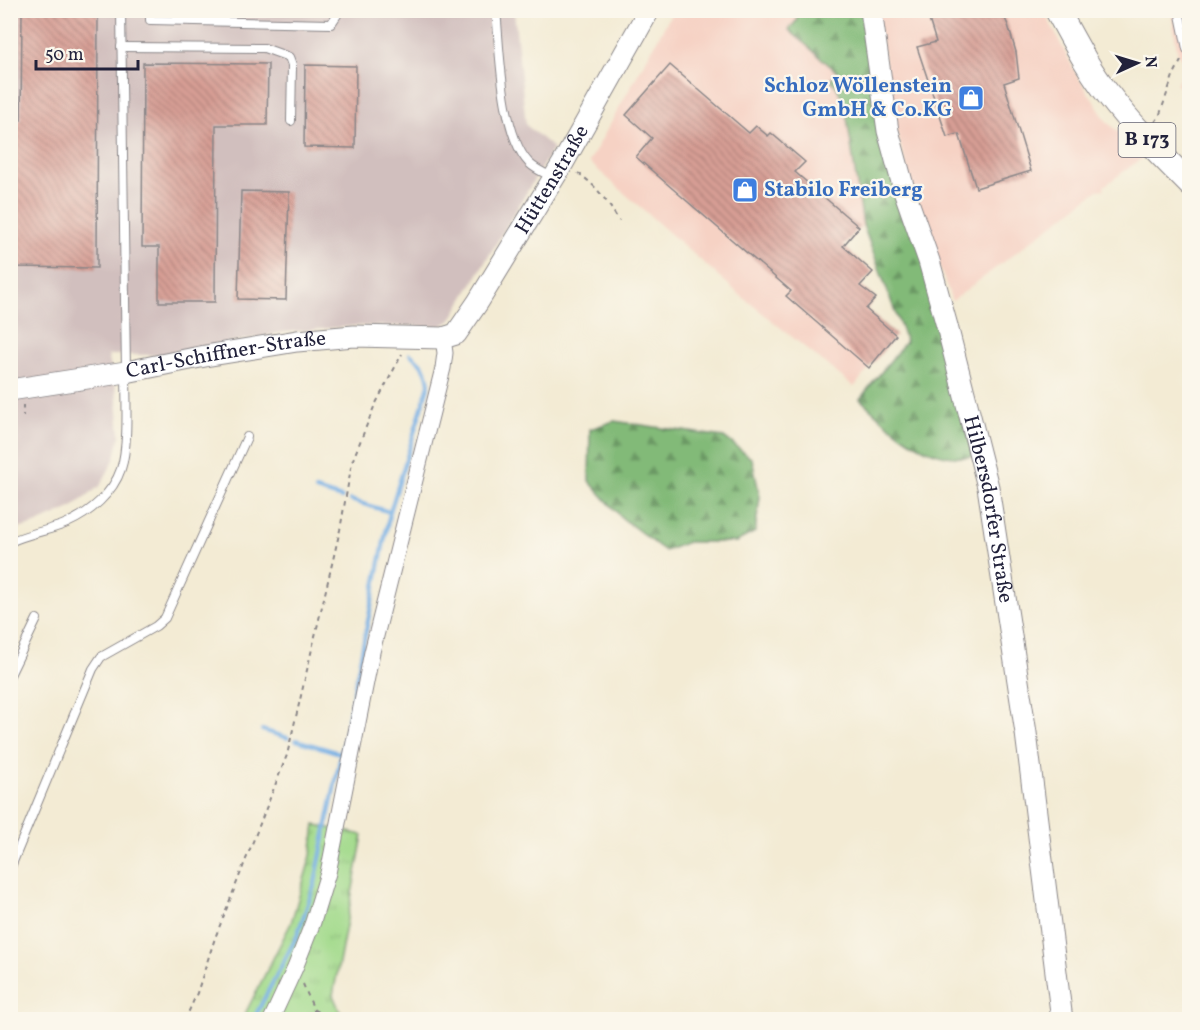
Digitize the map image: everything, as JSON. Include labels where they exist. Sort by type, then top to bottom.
[{"type":"main road","name":"Hüttenstraße","points":[[443,338],[456,334],[468,317],[558,170],[650,10]]},
{"type":"main road","name":"Hilbersdorfer Straße","points":[[871,10],[888,131],[904,193],[929,261],[988,487],[1026,733],[1062,1020]]},
{"type":"main road","name":"B 173","points":[[1057,10],[1107,94],[1190,184]]},
{"type":"main road","name":"Carl-Schiffner-Straße","points":[[10,390],[297,341],[354,336],[443,338]]},
{"type":"street","points":[[271,1020],[313,922],[330,863],[372,652],[444,368],[443,338]]},
{"type":"lane","points":[[10,542],[68,523],[86,512],[102,499],[114,484],[122,468],[126,372],[121,10]]},
{"type":"lane","points":[[150,10],[150,20],[332,24],[337,10]]},
{"type":"lane","points":[[496,10],[506,101],[513,137],[530,164],[558,170]]},
{"type":"lane","points":[[1179,10],[1188,49]]},
{"type":"lane","points":[[121,47],[264,48],[278,52],[289,57],[292,65],[291,122]]},
{"type":"lane","points":[[10,869],[93,669],[101,657],[156,626],[165,618],[247,437]]},
{"type":"lane","points":[[10,675],[37,619]]},
{"type":"path","points":[[1144,136],[1160,117],[1173,76],[1188,49]]},
{"type":"path","points":[[558,170],[590,181],[605,197],[619,222]]},
{"type":"path","points":[[185,1020],[287,755],[340,530],[352,462],[374,407],[402,354],[403,336]]},
{"type":"path","points":[[295,968],[314,1010],[314,1020]]},
{"type":"path","points":[[314,1010],[337,1020]]},
{"type":"shaded area","points":[[11,11],[514,11],[526,125],[553,148],[450,321],[441,326],[354,326],[284,332],[164,355],[108,355],[116,389],[120,435],[115,458],[100,486],[71,508],[35,524],[11,531]]},
{"type":"shaded area","points":[[673,11],[796,11],[797,20],[789,30],[838,72],[836,86],[847,118],[864,221],[844,246],[873,272],[861,286],[876,298],[867,309],[896,335],[854,387],[740,295],[589,162]]},
{"type":"shaded area","points":[[876,11],[1044,11],[1075,72],[1107,122],[1145,156],[1104,186],[1105,189],[1098,190],[952,301],[918,208],[899,140]]},
{"type":"shaded area","points":[[1171,11],[1189,11],[1189,92],[1176,85],[1182,73],[1183,61],[1178,55]]},
{"type":"green space","points":[[796,11],[862,11],[973,456],[956,457],[926,450],[898,432],[860,399],[906,341],[863,225],[847,118],[841,96],[831,80],[837,72],[789,30],[797,20]]},
{"type":"green space","points":[[614,421],[724,437],[752,459],[760,497],[755,532],[736,542],[688,542],[665,551],[622,518],[589,481],[590,429]]},
{"type":"green space","points":[[315,825],[363,835],[333,995],[343,1019],[242,1020],[291,923],[311,856]]},
{"type":"building","points":[[22,10],[98,10],[97,268],[10,267],[10,120],[21,120]]},
{"type":"building","name":"Schloz Wöllenstein GmbH & Co.KG","points":[[926,10],[1001,10],[1016,52],[1019,78],[1004,83],[1031,171],[976,188],[959,134],[947,137],[917,47],[936,42]]},
{"type":"building","points":[[143,63],[268,64],[267,125],[216,125],[215,302],[159,302],[159,247],[142,247]]},
{"type":"building","points":[[305,65],[356,66],[355,148],[304,147]]},
{"type":"building","name":"Stabilo Freiberg","points":[[670,65],[749,133],[756,126],[768,136],[771,133],[805,162],[795,172],[859,227],[843,246],[873,272],[860,286],[876,298],[866,309],[896,335],[869,368],[786,296],[791,291],[636,157],[652,138],[626,115]]},
{"type":"building","points":[[241,191],[289,192],[286,300],[238,299]]},
{"type":"waterway","points":[[253,1020],[297,936],[315,883],[390,512],[429,384],[423,367],[410,354]]},
{"type":"waterway","points":[[316,490],[342,498]]},
{"type":"waterway","points":[[350,500],[390,512]]},
{"type":"waterway","points":[[262,730],[288,738]]},
{"type":"waterway","points":[[296,740],[340,753]]},
{"type":"place","name":"Schloz Wöllenstein GmbH & Co.KG","points":[[971,98]]},
{"type":"place","name":"Stabilo Freiberg","points":[[745,190]]}]
